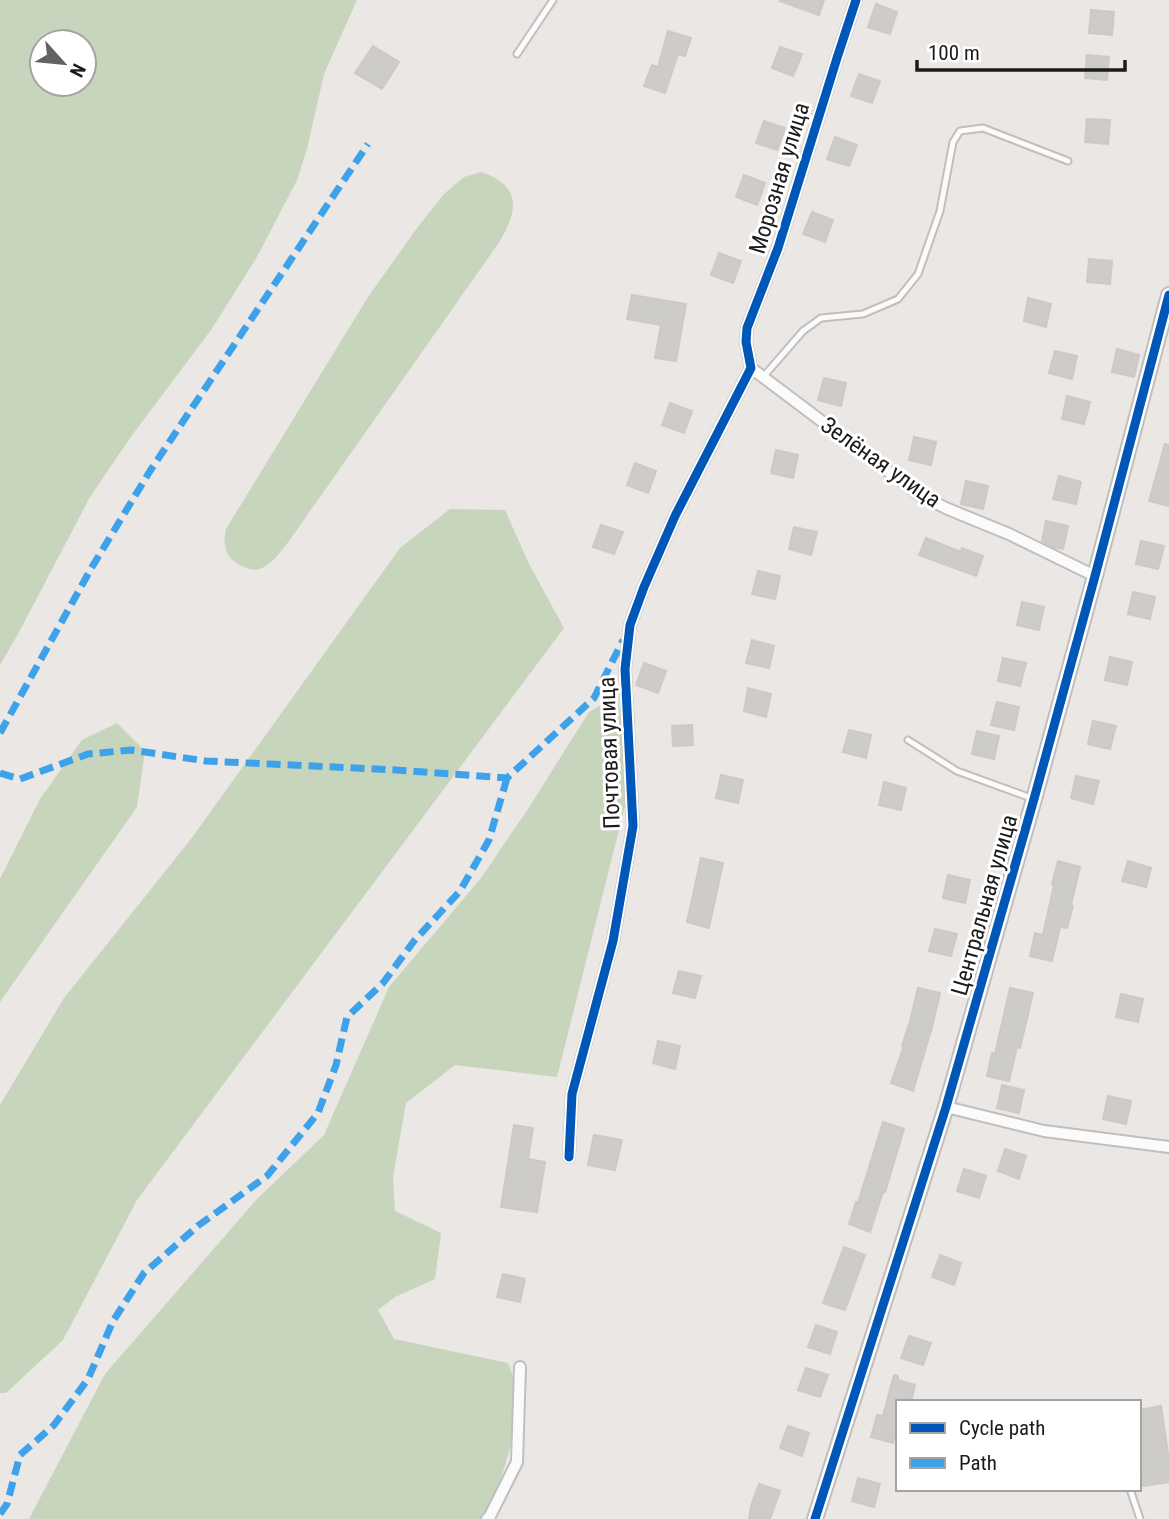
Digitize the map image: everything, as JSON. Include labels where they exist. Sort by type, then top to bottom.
[{"type":"street","name":"Морозная улица","points":[[751,368],[746,342],[747,328],[778,248],[856,0]]},
{"type":"street","name":"Центральная улица","points":[[815,1519],[946,1107],[1096,576],[1169,295]]},
{"type":"street","name":"Зелёная улица","points":[[751,368],[921,496],[1096,576]]},
{"type":"street","name":"Почтовая улица","points":[[569,1157],[572,1094],[613,941],[633,826],[625,669],[630,625],[675,516],[751,368]]},
{"type":"street","points":[[946,1107],[1044,1130],[1169,1147]]},
{"type":"street","points":[[486,1519],[517,1462],[520,1367]]},
{"type":"lane","points":[[516,54],[553,0]]},
{"type":"lane","points":[[764,376],[803,331],[821,318],[863,314],[898,299],[918,274],[940,211],[953,142],[960,131],[983,128],[1068,161]]},
{"type":"lane","points":[[908,740],[957,771],[1034,799]]},
{"type":"lane","points":[[1131,1491],[1140,1519]]},
{"type":"green space","points":[[0,0],[357,0],[324,74],[297,180],[257,257],[211,330],[130,438],[90,497],[0,665]]},
{"type":"green space","points":[[481,172],[504,185],[513,201],[510,221],[498,244],[280,553],[260,569],[252,570],[239,565],[225,548],[226,529],[368,297],[444,194],[464,177]]},
{"type":"green space","points":[[450,509],[505,510],[529,564],[564,628],[137,1200],[63,1340],[6,1393],[0,1393],[0,1105],[64,998],[191,839],[400,548]]},
{"type":"green space","points":[[618,695],[629,790],[557,1077],[455,1065],[406,1103],[393,1177],[395,1211],[441,1233],[435,1279],[395,1297],[378,1310],[394,1339],[508,1363],[523,1404],[489,1519],[29,1519],[105,1374],[257,1199],[324,1135],[389,987],[481,878],[589,712]]},
{"type":"green space","points":[[117,723],[145,751],[137,807],[0,1002],[0,879],[40,799],[82,740]]},
{"type":"building","points":[[781,0],[824,0],[819,15]]},
{"type":"building","points":[[876,4],[897,12],[890,34],[868,27]]},
{"type":"building","points":[[1091,10],[1114,12],[1112,35],[1089,33]]},
{"type":"building","points":[[668,31],[691,38],[685,56],[678,54],[665,93],[644,86],[652,65],[658,67]]},
{"type":"building","points":[[373,46],[399,62],[382,89],[355,73]]},
{"type":"building","points":[[780,47],[802,54],[793,76],[772,68]]},
{"type":"building","points":[[1087,55],[1109,57],[1107,80],[1085,78]]},
{"type":"building","points":[[859,74],[880,81],[872,103],[851,96]]},
{"type":"building","points":[[1087,119],[1110,120],[1108,144],[1085,142]]},
{"type":"building","points":[[764,121],[785,128],[777,150],[756,143]]},
{"type":"building","points":[[835,137],[857,145],[849,166],[827,159]]},
{"type":"building","points":[[744,175],[765,183],[757,205],[736,197]]},
{"type":"building","points":[[812,212],[833,220],[825,242],[803,234]]},
{"type":"building","points":[[719,253],[741,261],[733,283],[711,275]]},
{"type":"building","points":[[1089,259],[1112,261],[1110,284],[1087,282]]},
{"type":"building","points":[[632,295],[686,304],[676,361],[655,358],[661,325],[627,319]]},
{"type":"building","points":[[1028,298],[1051,304],[1046,327],[1024,321]]},
{"type":"building","points":[[1117,349],[1139,355],[1134,377],[1112,372]]},
{"type":"building","points":[[1055,351],[1077,356],[1072,379],[1049,373]]},
{"type":"building","points":[[824,378],[846,383],[841,406],[818,400]]},
{"type":"building","points":[[1067,396],[1090,402],[1084,424],[1062,419]]},
{"type":"building","points":[[670,403],[692,411],[684,433],[662,425]]},
{"type":"building","points":[[914,437],[936,442],[931,465],[909,460]]},
{"type":"building","points":[[1165,444],[1169,445],[1169,506],[1149,501]]},
{"type":"building","points":[[776,450],[798,455],[793,478],[771,473]]},
{"type":"building","points":[[635,463],[656,471],[648,493],[627,485]]},
{"type":"building","points":[[1059,476],[1081,482],[1076,504],[1053,499]]},
{"type":"building","points":[[966,481],[988,486],[983,509],[961,504]]},
{"type":"building","points":[[1046,521],[1068,526],[1063,549],[1042,541]]},
{"type":"building","points":[[601,525],[623,532],[614,554],[593,547]]},
{"type":"building","points":[[794,527],[817,532],[811,555],[789,549]]},
{"type":"building","points":[[926,538],[961,552],[962,548],[983,556],[976,576],[919,555]]},
{"type":"building","points":[[1141,541],[1164,546],[1158,569],[1136,564]]},
{"type":"building","points":[[758,571],[780,576],[775,599],[752,594]]},
{"type":"building","points":[[1133,592],[1155,597],[1150,619],[1128,614]]},
{"type":"building","points":[[1022,602],[1044,607],[1039,630],[1017,625]]},
{"type":"building","points":[[752,640],[774,646],[769,668],[746,663]]},
{"type":"building","points":[[1110,657],[1132,662],[1127,685],[1105,680]]},
{"type":"building","points":[[1003,658],[1026,663],[1020,686],[998,681]]},
{"type":"building","points":[[644,663],[666,671],[658,693],[636,685]]},
{"type":"building","points":[[748,688],[771,694],[766,717],[744,711]]},
{"type":"building","points":[[997,702],[1019,707],[1014,730],[991,725]]},
{"type":"building","points":[[1093,721],[1116,726],[1110,749],[1088,744]]},
{"type":"building","points":[[692,725],[693,745],[673,746],[672,726]]},
{"type":"building","points":[[849,730],[871,735],[866,758],[843,752]]},
{"type":"building","points":[[977,731],[999,736],[994,759],[972,754]]},
{"type":"building","points":[[721,775],[743,780],[738,803],[716,798]]},
{"type":"building","points":[[1076,776],[1099,781],[1093,804],[1071,798]]},
{"type":"building","points":[[884,782],[906,788],[901,810],[879,805]]},
{"type":"building","points":[[701,858],[723,863],[709,928],[687,922]]},
{"type":"building","points":[[1058,861],[1080,867],[1067,928],[1060,927],[1052,961],[1030,956],[1035,933],[1043,935]]},
{"type":"building","points":[[1128,861],[1151,868],[1146,887],[1122,881]]},
{"type":"building","points":[[948,875],[970,880],[965,903],[943,898]]},
{"type":"building","points":[[935,929],[957,934],[951,956],[929,951]]},
{"type":"building","points":[[679,971],[701,976],[695,998],[673,993]]},
{"type":"building","points":[[918,988],[940,993],[913,1091],[891,1083],[904,1046]]},
{"type":"building","points":[[1010,988],[1033,993],[1009,1081],[987,1076],[992,1053],[995,1054]]},
{"type":"building","points":[[1121,994],[1143,999],[1138,1022],[1116,1017]]},
{"type":"building","points":[[658,1041],[680,1046],[675,1069],[653,1063]]},
{"type":"building","points":[[1002,1085],[1024,1090],[1019,1113],[997,1108]]},
{"type":"building","points":[[1108,1096],[1131,1101],[1126,1124],[1103,1119]]},
{"type":"building","points":[[883,1122],[904,1129],[870,1232],[849,1224]]},
{"type":"building","points":[[514,1125],[533,1128],[528,1159],[545,1162],[537,1212],[501,1207]]},
{"type":"building","points":[[594,1135],[622,1140],[615,1170],[588,1165]]},
{"type":"building","points":[[1005,1149],[1026,1156],[1019,1179],[998,1171]]},
{"type":"building","points":[[964,1169],[986,1176],[979,1198],[957,1191]]},
{"type":"building","points":[[844,1247],[865,1255],[845,1310],[823,1303]]},
{"type":"building","points":[[940,1255],[961,1263],[954,1285],[932,1277]]},
{"type":"building","points":[[503,1274],[525,1279],[520,1302],[497,1297]]},
{"type":"building","points":[[816,1325],[837,1332],[830,1354],[808,1347]]},
{"type":"building","points":[[909,1336],[931,1343],[923,1365],[901,1358]]},
{"type":"building","points":[[806,1368],[828,1375],[820,1397],[798,1390]]},
{"type":"building","points":[[894,1375],[898,1376],[898,1380],[915,1385],[911,1400],[896,1400],[896,1432],[893,1443],[871,1437],[877,1415],[883,1416]]},
{"type":"building","points":[[1161,1406],[1169,1460],[1169,1482],[1143,1486],[1141,1410]]},
{"type":"building","points":[[788,1426],[809,1433],[802,1456],[780,1448]]},
{"type":"building","points":[[858,1478],[880,1484],[874,1507],[852,1501]]},
{"type":"building","points":[[759,1484],[780,1491],[770,1519],[749,1519]]},
{"type":"marked path","points":[[0,733],[92,567],[150,471],[368,144]]},
{"type":"marked path","points":[[0,773],[20,779],[88,754],[131,750],[206,761],[507,778],[594,698],[623,640]]},
{"type":"marked path","points":[[0,1514],[7,1504],[20,1455],[54,1425],[88,1379],[113,1321],[144,1273],[199,1225],[267,1176],[318,1113],[336,1065],[347,1017],[383,983],[414,941],[460,891],[489,840],[507,778]]},
{"type":"cycle path","points":[[569,1157],[572,1094],[613,941],[633,826],[625,669],[630,625],[675,516],[751,368],[746,342],[747,328],[778,248],[856,0]]},
{"type":"cycle path","points":[[815,1519],[946,1107],[1034,799],[1169,295]]}]
